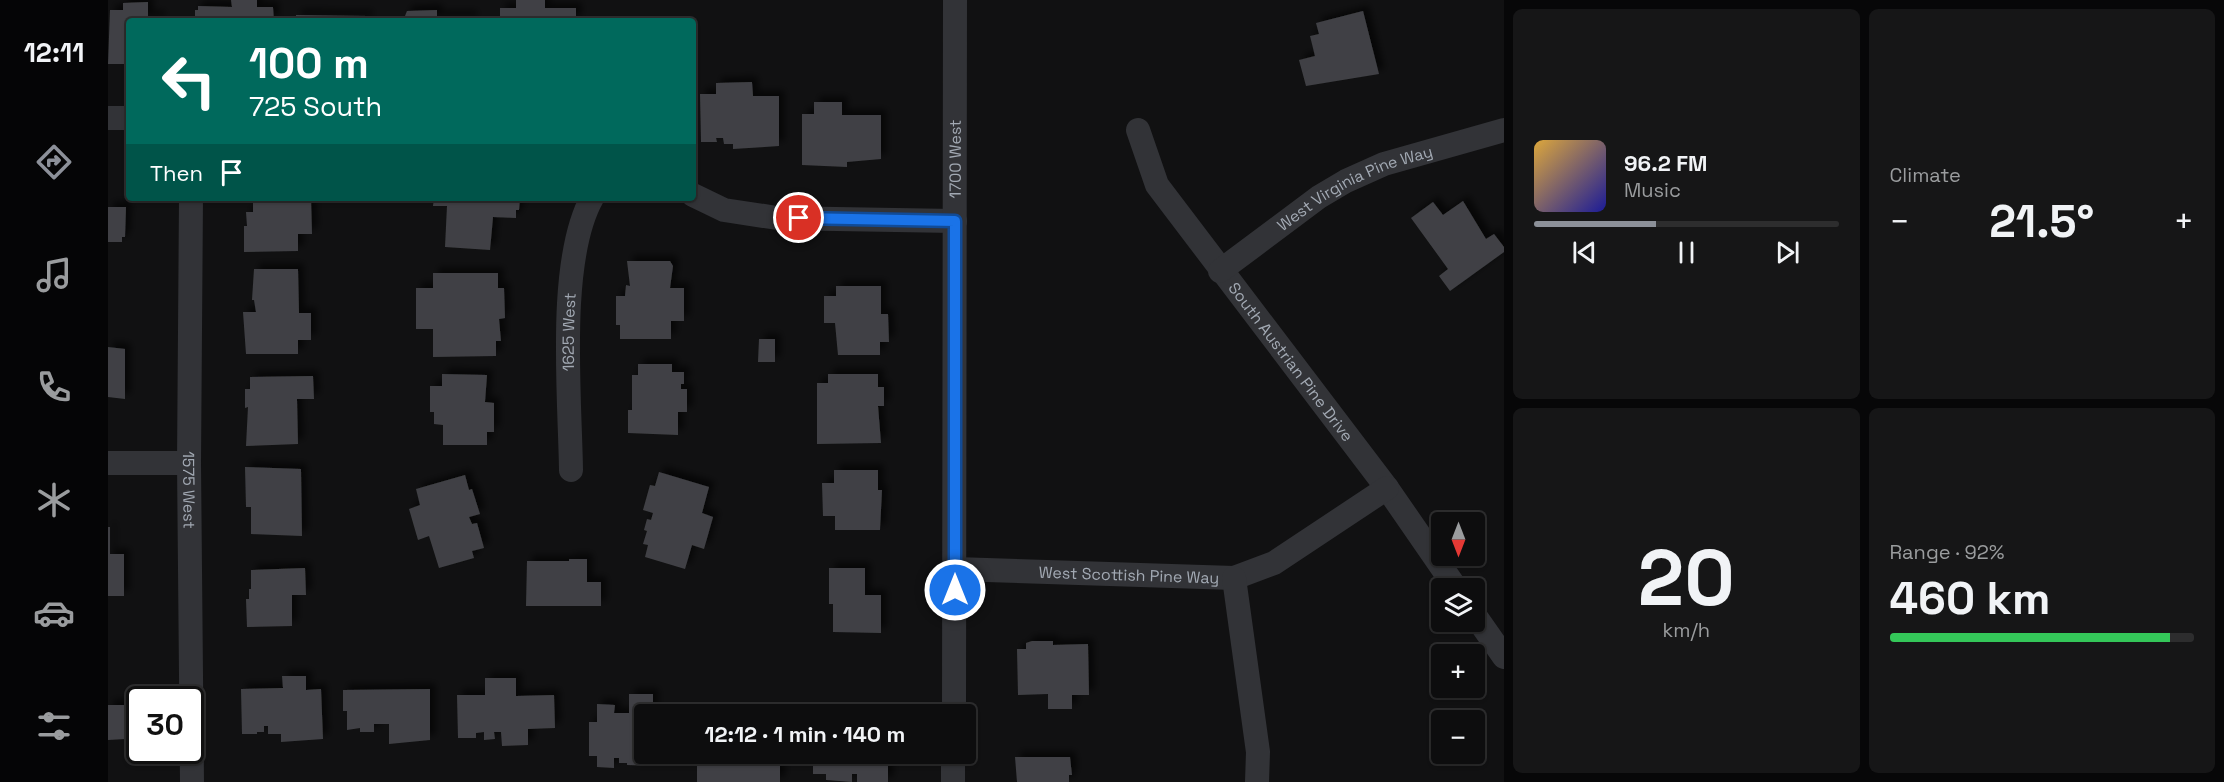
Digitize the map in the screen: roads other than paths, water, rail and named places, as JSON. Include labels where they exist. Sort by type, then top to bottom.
[{"type":"street","name":"1700 West","points":[[954,704],[955,0]]},
{"type":"street","points":[[108,118],[126,118]]},
{"type":"street","name":"South Austrian Pine Drive","points":[[1138,130],[1157,185],[1220,271],[1387,488],[1449,578]]},
{"type":"street","name":"West Virginia Pine Way","points":[[1220,271],[1319,197],[1346,181],[1384,164],[1504,130]]},
{"type":"street","points":[[696,196],[724,210],[777,218],[955,221]]},
{"type":"street","name":"1575 West","points":[[191,201],[189,464],[192,782]]},
{"type":"street","name":"1625 West","points":[[571,470],[569,302],[575,251],[591,201]]},
{"type":"street","points":[[108,463],[189,464]]},
{"type":"street","name":"West Scottish Pine Way","points":[[955,569],[1234,578],[1274,562],[1387,488]]},
{"type":"street","points":[[1234,578],[1258,752],[1257,782]]},
{"type":"street","points":[[1485,630],[1504,657]]},
{"type":"street","points":[[953,764],[953,782]]}]
